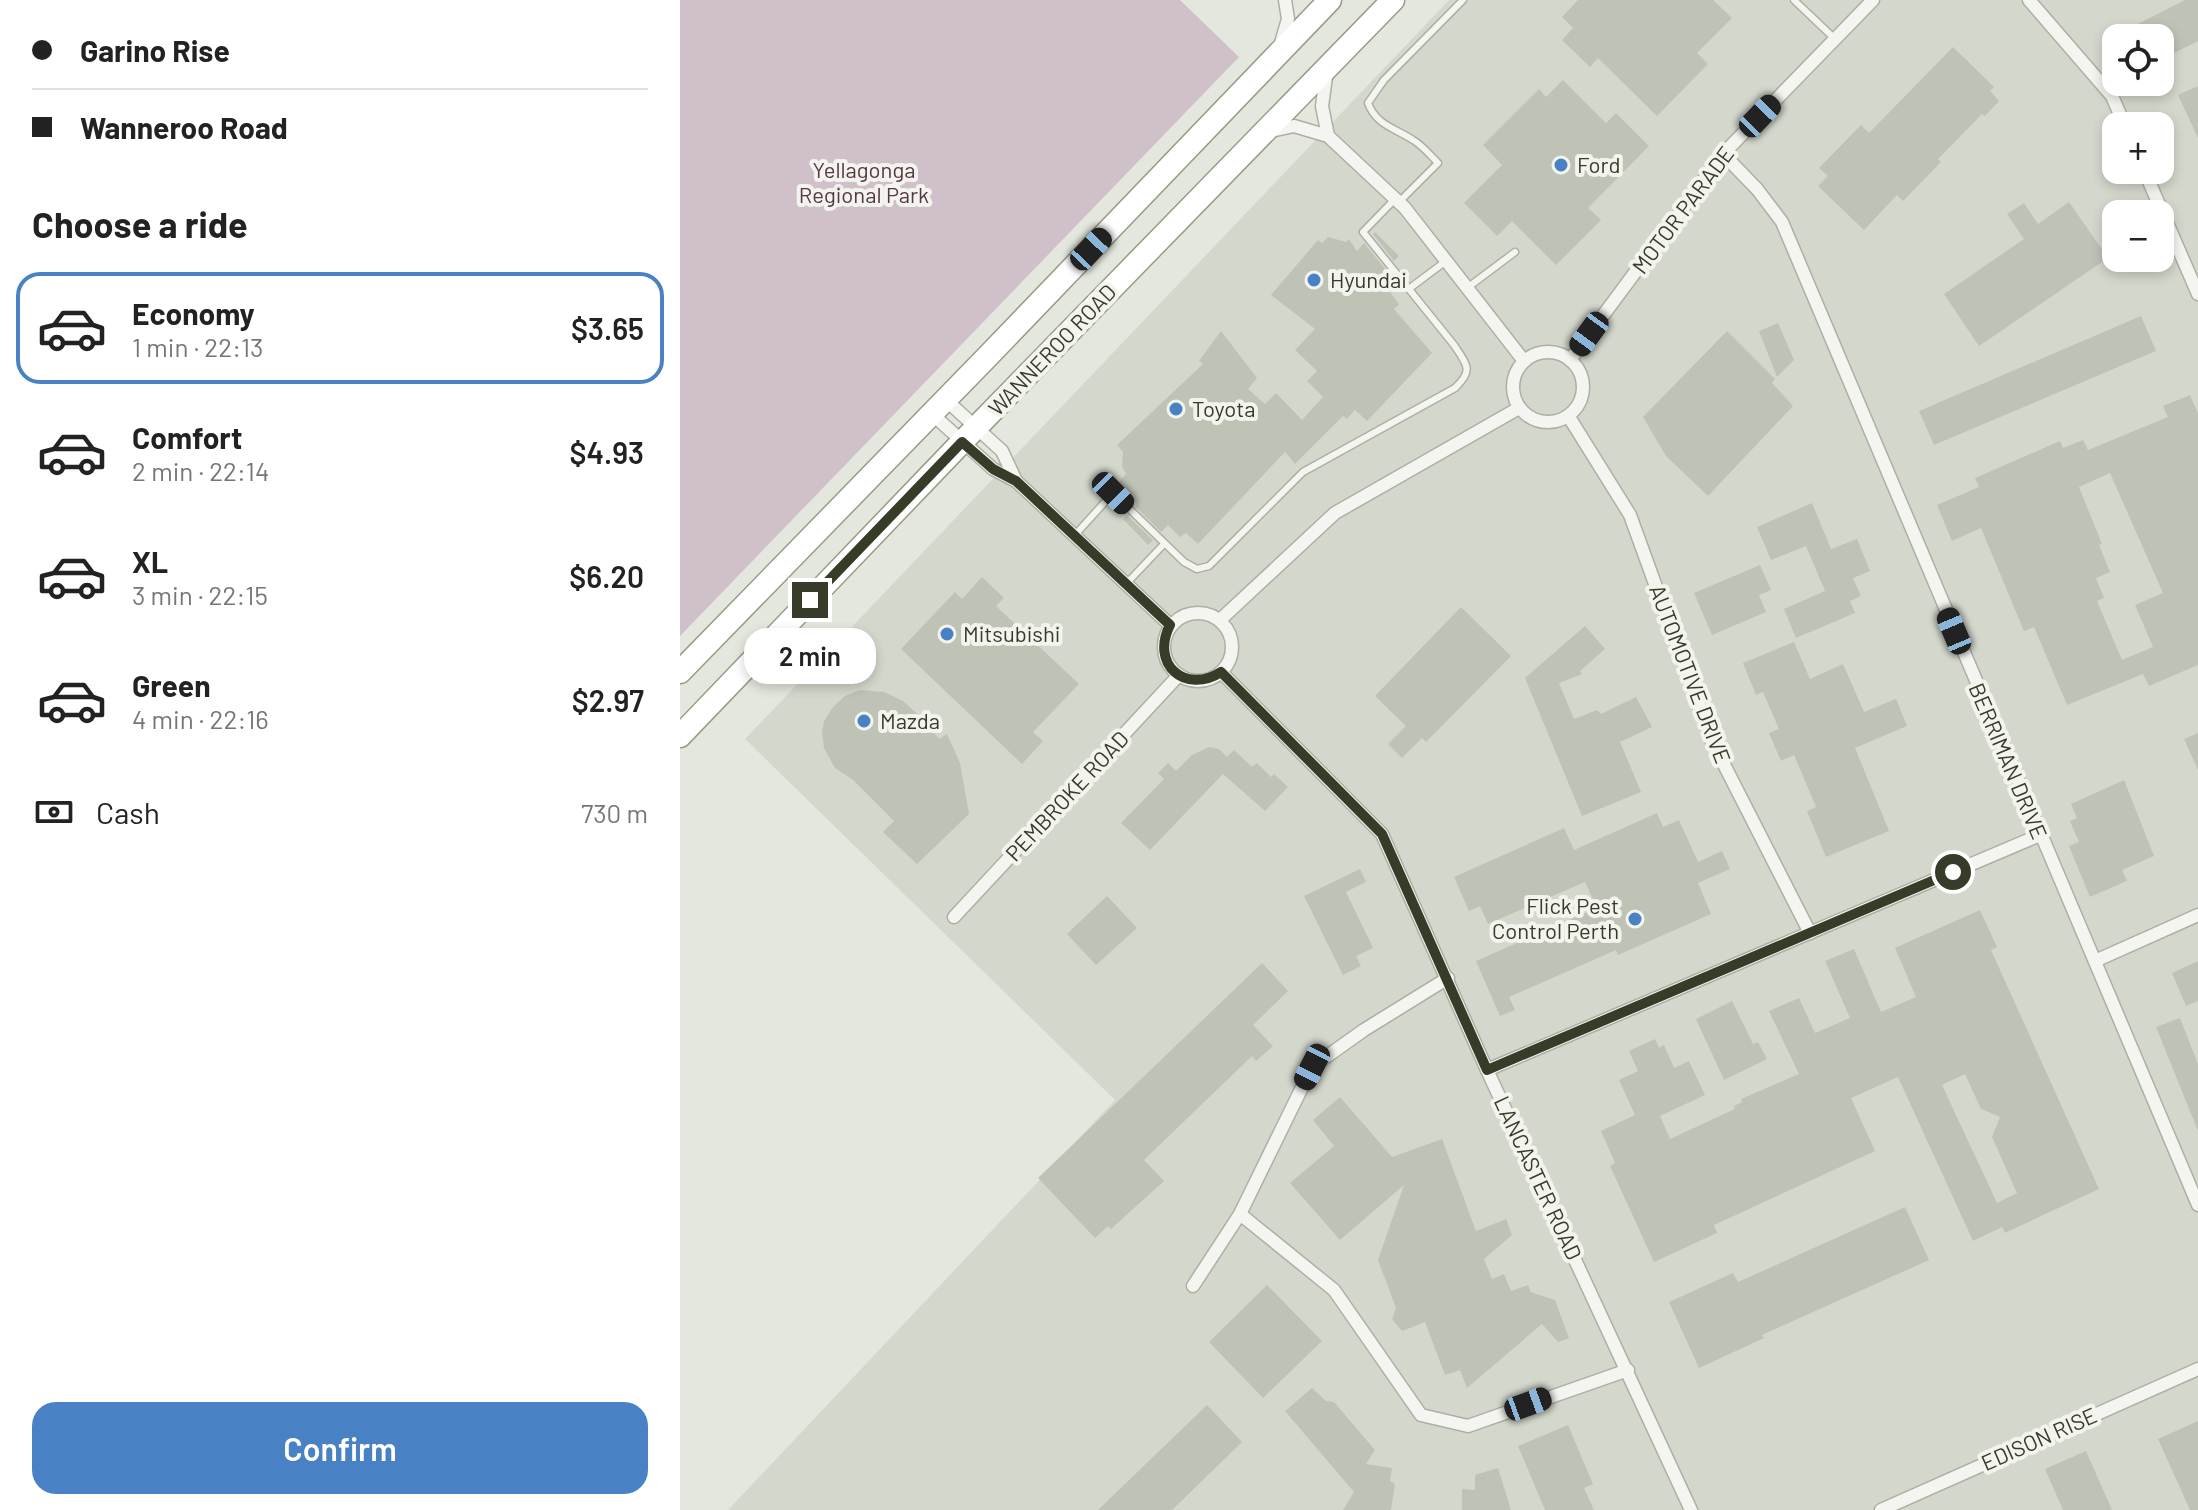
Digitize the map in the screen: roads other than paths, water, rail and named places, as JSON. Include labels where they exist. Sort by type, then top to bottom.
[{"type":"highway","name":"WANNEROO ROAD","points":[[680,672],[1330,0]]},
{"type":"highway","name":"WANNEROO ROAD","points":[[680,736],[1393,0]]},
{"type":"street","points":[[1277,54],[1288,19],[1285,0]]},
{"type":"street","name":"MOTOR PARADE","points":[[1570,360],[1723,154],[1873,0]]},
{"type":"street","points":[[2029,0],[2112,96],[2119,112]]},
{"type":"street","points":[[1328,67],[1322,106],[1328,136]]},
{"type":"street","points":[[1264,133],[1294,126],[1328,136],[1397,200],[1524,361]]},
{"type":"street","name":"BERRIMAN DRIVE","points":[[1723,154],[1757,189],[1782,222],[2198,1205]]},
{"type":"street","points":[[2150,184],[2198,294]]},
{"type":"street","points":[[1547,351],[1559,353],[1579,370],[1583,395],[1569,417],[1556,423],[1542,423],[1529,418],[1519,408],[1513,396],[1512,383],[1524,361],[1547,351]]},
{"type":"street","points":[[939,407],[969,435],[993,469],[1016,481],[1170,625]]},
{"type":"street","points":[[939,407],[969,435],[1004,453],[1016,481]]},
{"type":"street","points":[[1220,620],[1335,513],[1519,408]]},
{"type":"street","name":"AUTOMOTIVE DRIVE","points":[[1569,417],[1630,515],[1712,741],[1810,933]]},
{"type":"street","points":[[1189,613],[1211,615],[1220,620],[1227,629],[1232,651],[1221,672],[1201,681],[1179,675],[1165,657],[1163,646],[1170,625],[1189,613]]},
{"type":"street","name":"LANCASTER ROAD","points":[[1221,672],[1382,834],[1487,1070],[1691,1510]]},
{"type":"street","name":"PEMBROKE ROAD","points":[[954,917],[1179,675]]},
{"type":"street","points":[[1487,1070],[2040,835]]},
{"type":"street","points":[[2095,961],[2198,915]]},
{"type":"street","points":[[1193,1286],[1240,1214],[1312,1067],[1364,1030],[1448,978]]},
{"type":"street","points":[[1240,1214],[1334,1290],[1421,1415],[1468,1426],[1628,1370]]},
{"type":"street","name":"EDISON RISE","points":[[1881,1510],[2198,1369]]},
{"type":"lane","points":[[1074,536],[1113,493],[1164,544],[1197,569],[1209,566],[1303,472],[1455,388],[1466,378],[1468,371],[1465,362],[1410,288],[1363,232],[1438,163],[1415,141],[1382,123],[1371,113],[1368,103],[1384,80],[1463,0]]},
{"type":"lane","points":[[1794,0],[1835,39]]},
{"type":"lane","points":[[1467,288],[1515,252]]},
{"type":"lane","points":[[1410,288],[1446,261]]},
{"type":"lane","points":[[1126,584],[1164,544]]},
{"type":"place","name":"Ford","points":[[1561,165]]},
{"type":"place","name":"Hyundai","points":[[1314,280]]},
{"type":"place","name":"Toyota","points":[[1176,409]]},
{"type":"place","name":"Mitsubishi","points":[[947,634]]},
{"type":"place","name":"Mazda","points":[[864,721]]},
{"type":"place","name":"Flick Pest Control Perth","points":[[1635,919]]},
{"type":"park label","name":"Yellagonga Regional Park","points":[[864,182]]}]
